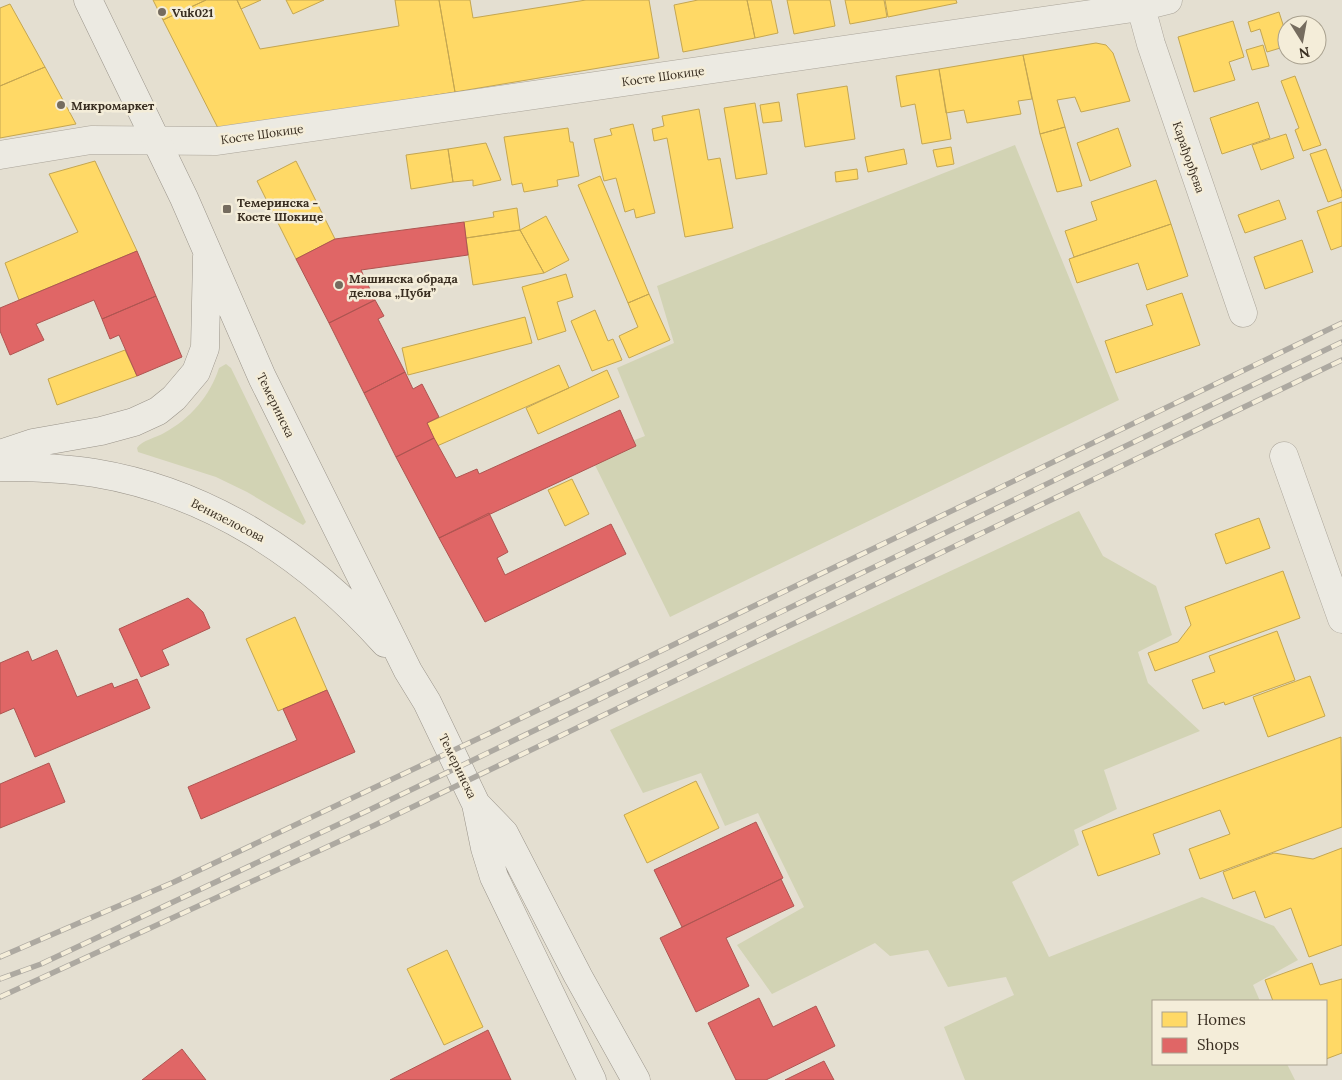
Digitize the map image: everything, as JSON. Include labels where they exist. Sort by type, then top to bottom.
[{"type":"main road","name":"Темеринска","points":[[88,0],[157,141],[207,250],[262,378],[408,671],[427,702],[476,804],[485,848],[494,877],[592,1080]]},
{"type":"main road","name":"Косте Шокице","points":[[0,154],[91,140],[217,141],[1168,0]]},
{"type":"main road","name":"Карађорђева","points":[[1139,3],[1243,313]]},
{"type":"main road","points":[[0,454],[32,442],[101,431],[134,422],[158,412],[174,398],[196,372],[205,348],[207,250]]},
{"type":"main road","points":[[1284,456],[1342,618]]},
{"type":"main road","name":"Венизелосова","points":[[0,467],[95,473],[185,497],[227,516],[271,542],[334,592],[372,628],[408,671]]},
{"type":"main road","name":"Темеринска","points":[[476,804],[504,833],[578,976],[636,1080]]},
{"type":"green space","points":[[1015,145],[1119,400],[670,617],[591,457],[645,436],[617,368],[674,343],[657,286]]},
{"type":"green space","points":[[226,364],[231,368],[306,522],[303,525],[247,492],[216,477],[138,452],[137,448],[139,445],[161,435],[182,421],[198,406],[210,388],[219,368]]},
{"type":"green space","points":[[1079,511],[1103,556],[1156,586],[1172,635],[1138,652],[1148,683],[1200,731],[1104,770],[1117,809],[1074,830],[1079,845],[1012,882],[1049,957],[1202,897],[1274,926],[1298,960],[1253,985],[1260,1000],[1152,1000],[1152,1065],[1288,1065],[1295,1080],[965,1080],[944,1027],[1014,995],[1006,977],[948,987],[928,950],[890,956],[875,943],[772,994],[737,945],[804,907],[758,813],[725,826],[701,773],[643,793],[610,730]]},
{"type":"building: Homes","points":[[153,0],[206,0],[163,20]]},
{"type":"building: Homes","points":[[206,0],[237,0],[260,49],[399,26],[395,0],[439,0],[455,92],[219,130],[163,20]]},
{"type":"building: Homes","points":[[237,0],[261,0],[241,9]]},
{"type":"building: Homes","points":[[286,0],[324,0],[293,14]]},
{"type":"building: Homes","points":[[439,0],[470,0],[473,18],[586,0],[649,0],[659,58],[455,92]]},
{"type":"building: Homes","points":[[698,0],[747,0],[755,38],[683,52],[674,5]]},
{"type":"building: Homes","points":[[747,0],[771,0],[778,33],[755,38]]},
{"type":"building: Homes","points":[[787,0],[830,0],[835,26],[794,34]]},
{"type":"building: Homes","points":[[845,0],[884,0],[887,17],[850,24]]},
{"type":"building: Homes","points":[[885,0],[956,0],[957,3],[888,17]]},
{"type":"building: Homes","points":[[10,4],[45,67],[0,86],[0,8]]},
{"type":"building: Homes","points":[[1279,12],[1280,15],[1277,15],[1277,49],[1267,52],[1260,29],[1251,32],[1248,22]]},
{"type":"building: Homes","points":[[1233,21],[1244,57],[1229,62],[1235,80],[1194,92],[1178,37]]},
{"type":"building: Homes","points":[[1096,43],[1106,45],[1113,53],[1130,101],[1081,112],[1075,97],[1057,100],[1065,127],[1040,134],[1023,55]]},
{"type":"building: Homes","points":[[1263,45],[1269,66],[1252,70],[1246,50]]},
{"type":"building: Homes","points":[[1023,55],[1032,99],[1018,101],[1021,114],[967,123],[964,110],[946,113],[939,69]]},
{"type":"building: Homes","points":[[45,67],[76,124],[0,138],[0,86]]},
{"type":"building: Homes","points":[[939,69],[951,139],[922,144],[915,104],[901,107],[896,76]]},
{"type":"building: Homes","points":[[1295,76],[1321,145],[1303,151],[1295,130],[1299,128],[1281,81]]},
{"type":"building: Homes","points":[[847,86],[855,139],[805,147],[797,94]]},
{"type":"building: Homes","points":[[779,102],[782,121],[763,123],[760,105]]},
{"type":"building: Homes","points":[[1258,102],[1270,138],[1222,154],[1210,118]]},
{"type":"building: Homes","points":[[755,103],[767,174],[736,179],[724,108]]},
{"type":"building: Homes","points":[[699,109],[708,160],[720,158],[733,228],[685,237],[667,138],[654,141],[652,129],[664,126],[662,116]]},
{"type":"building: Homes","points":[[633,124],[655,213],[636,218],[634,209],[625,212],[616,178],[604,181],[594,139],[612,135],[610,129]]},
{"type":"building: Homes","points":[[1065,127],[1082,186],[1057,192],[1040,134]]},
{"type":"building: Homes","points":[[568,128],[570,142],[573,142],[579,176],[557,180],[558,186],[524,192],[522,183],[512,185],[504,137]]},
{"type":"building: Homes","points":[[1118,128],[1131,166],[1090,181],[1077,143]]},
{"type":"building: Homes","points":[[1286,134],[1294,158],[1261,170],[1252,145]]},
{"type":"building: Homes","points":[[486,143],[501,180],[473,186],[473,180],[453,182],[448,149]]},
{"type":"building: Homes","points":[[951,147],[954,164],[937,167],[933,150]]},
{"type":"building: Homes","points":[[448,149],[453,182],[411,189],[406,155]]},
{"type":"building: Homes","points":[[904,149],[907,164],[868,172],[865,157]]},
{"type":"building: Homes","points":[[1326,149],[1342,192],[1342,197],[1328,202],[1310,154]]},
{"type":"building: Homes","points":[[95,161],[137,251],[19,300],[5,263],[78,232],[49,174]]},
{"type":"building: Homes","points":[[296,161],[335,239],[296,259],[257,181]]},
{"type":"building: Homes","points":[[857,169],[858,179],[836,182],[835,172]]},
{"type":"building: Homes","points":[[600,176],[649,294],[628,303],[578,185]]},
{"type":"building: Homes","points":[[1156,180],[1171,224],[1074,257],[1065,231],[1097,220],[1091,202]]},
{"type":"building: Homes","points":[[1279,200],[1286,219],[1245,233],[1238,215]]},
{"type":"building: Homes","points":[[1342,202],[1342,246],[1331,250],[1317,211]]},
{"type":"building: Homes","points":[[517,208],[520,230],[466,238],[464,222],[494,217],[493,212]]},
{"type":"building: Homes","points":[[546,216],[569,260],[544,273],[520,230]]},
{"type":"building: Homes","points":[[1171,224],[1188,276],[1147,290],[1138,263],[1077,283],[1069,259]]},
{"type":"building: Homes","points":[[520,230],[544,273],[473,285],[466,238]]},
{"type":"building: Homes","points":[[1302,240],[1313,272],[1265,289],[1254,257]]},
{"type":"building: Homes","points":[[566,274],[573,297],[557,302],[566,331],[538,340],[522,287]]},
{"type":"building: Homes","points":[[1182,293],[1200,345],[1116,373],[1105,341],[1153,325],[1146,305]]},
{"type":"building: Homes","points":[[649,294],[670,340],[629,358],[619,336],[638,327],[628,303]]},
{"type":"building: Homes","points":[[595,310],[608,341],[613,339],[622,360],[592,371],[571,321]]},
{"type":"building: Homes","points":[[525,317],[532,343],[408,375],[402,348]]},
{"type":"building: Homes","points":[[125,350],[137,376],[57,405],[48,379]]},
{"type":"building: Homes","points":[[559,365],[569,388],[437,446],[427,423]]},
{"type":"building: Homes","points":[[607,370],[619,397],[538,434],[526,408]]},
{"type":"building: Homes","points":[[572,479],[589,514],[565,526],[548,490]]},
{"type":"building: Homes","points":[[1259,518],[1270,548],[1226,564],[1215,534]]},
{"type":"building: Homes","points":[[1283,571],[1300,618],[1155,671],[1148,653],[1178,642],[1191,625],[1185,607]]},
{"type":"building: Homes","points":[[295,617],[327,690],[278,711],[246,639]]},
{"type":"building: Homes","points":[[1277,631],[1295,680],[1225,705],[1224,702],[1203,709],[1192,680],[1215,672],[1209,656]]},
{"type":"building: Homes","points":[[1310,676],[1325,716],[1268,737],[1253,697]]},
{"type":"building: Homes","points":[[1341,737],[1342,827],[1200,879],[1189,849],[1230,834],[1220,810],[1153,834],[1160,854],[1098,876],[1082,831]]},
{"type":"building: Homes","points":[[696,781],[719,828],[647,863],[624,815]]},
{"type":"building: Homes","points":[[1342,848],[1342,945],[1309,957],[1291,908],[1265,918],[1255,891],[1233,899],[1223,872],[1274,853],[1313,859]]},
{"type":"building: Homes","points":[[447,950],[483,1027],[444,1045],[407,969]]},
{"type":"building: Homes","points":[[1312,963],[1320,985],[1342,979],[1342,1053],[1327,1059],[1327,1000],[1273,1000],[1265,980]]},
{"type":"building: Shops","name":"Машинска обрада делова „Цуби”","points":[[464,222],[468,255],[361,270],[375,300],[329,323],[296,259],[335,239]]},
{"type":"building: Shops","points":[[137,251],[156,296],[102,319],[94,300],[36,324],[44,340],[10,355],[0,331],[0,308]]},
{"type":"building: Shops","points":[[156,296],[182,357],[137,376],[119,335],[110,339],[102,319]]},
{"type":"building: Shops","points":[[375,300],[384,316],[378,319],[405,372],[364,393],[329,323]]},
{"type":"building: Shops","points":[[405,372],[413,389],[422,384],[439,417],[427,423],[434,438],[396,457],[364,393]]},
{"type":"building: Shops","points":[[620,410],[636,446],[439,538],[396,457],[434,438],[456,478],[477,469],[479,474]]},
{"type":"building: Shops","points":[[489,513],[508,552],[497,558],[505,575],[611,524],[626,554],[485,622],[439,538]]},
{"type":"building: Shops","points":[[188,598],[203,612],[210,628],[162,650],[169,665],[141,677],[119,629]]},
{"type":"building: Shops","points":[[57,650],[77,697],[112,683],[114,688],[137,679],[150,708],[35,757],[14,708],[0,714],[0,663],[28,651],[32,661]]},
{"type":"building: Shops","points":[[327,690],[355,752],[201,819],[188,787],[297,740],[283,709]]},
{"type":"building: Shops","points":[[49,763],[65,802],[0,828],[0,784]]},
{"type":"building: Shops","points":[[756,822],[783,878],[682,927],[654,870]]},
{"type":"building: Shops","points":[[781,879],[794,906],[726,938],[749,986],[696,1012],[660,938]]},
{"type":"building: Shops","points":[[759,998],[773,1027],[816,1006],[835,1046],[766,1080],[736,1080],[708,1023]]},
{"type":"building: Shops","points":[[488,1030],[511,1080],[390,1080]]},
{"type":"building: Shops","points":[[182,1049],[206,1080],[142,1080]]},
{"type":"building: Shops","points":[[824,1061],[834,1080],[785,1080]]},
{"type":"railway","points":[[0,957],[174,882],[488,734],[1342,323]]},
{"type":"railway","points":[[0,979],[41,964],[367,811],[1342,342]]},
{"type":"railway","points":[[0,997],[375,825],[1342,360]]},
{"type":"place","name":"Vuk021","points":[[162,12]]},
{"type":"place","name":"Микромаркет","points":[[61,105]]},
{"type":"place","name":"Темеринска - Косте Шокице","points":[[227,209]]},
{"type":"place","name":"Машинска обрада делова „Цуби”","points":[[339,285]]}]
